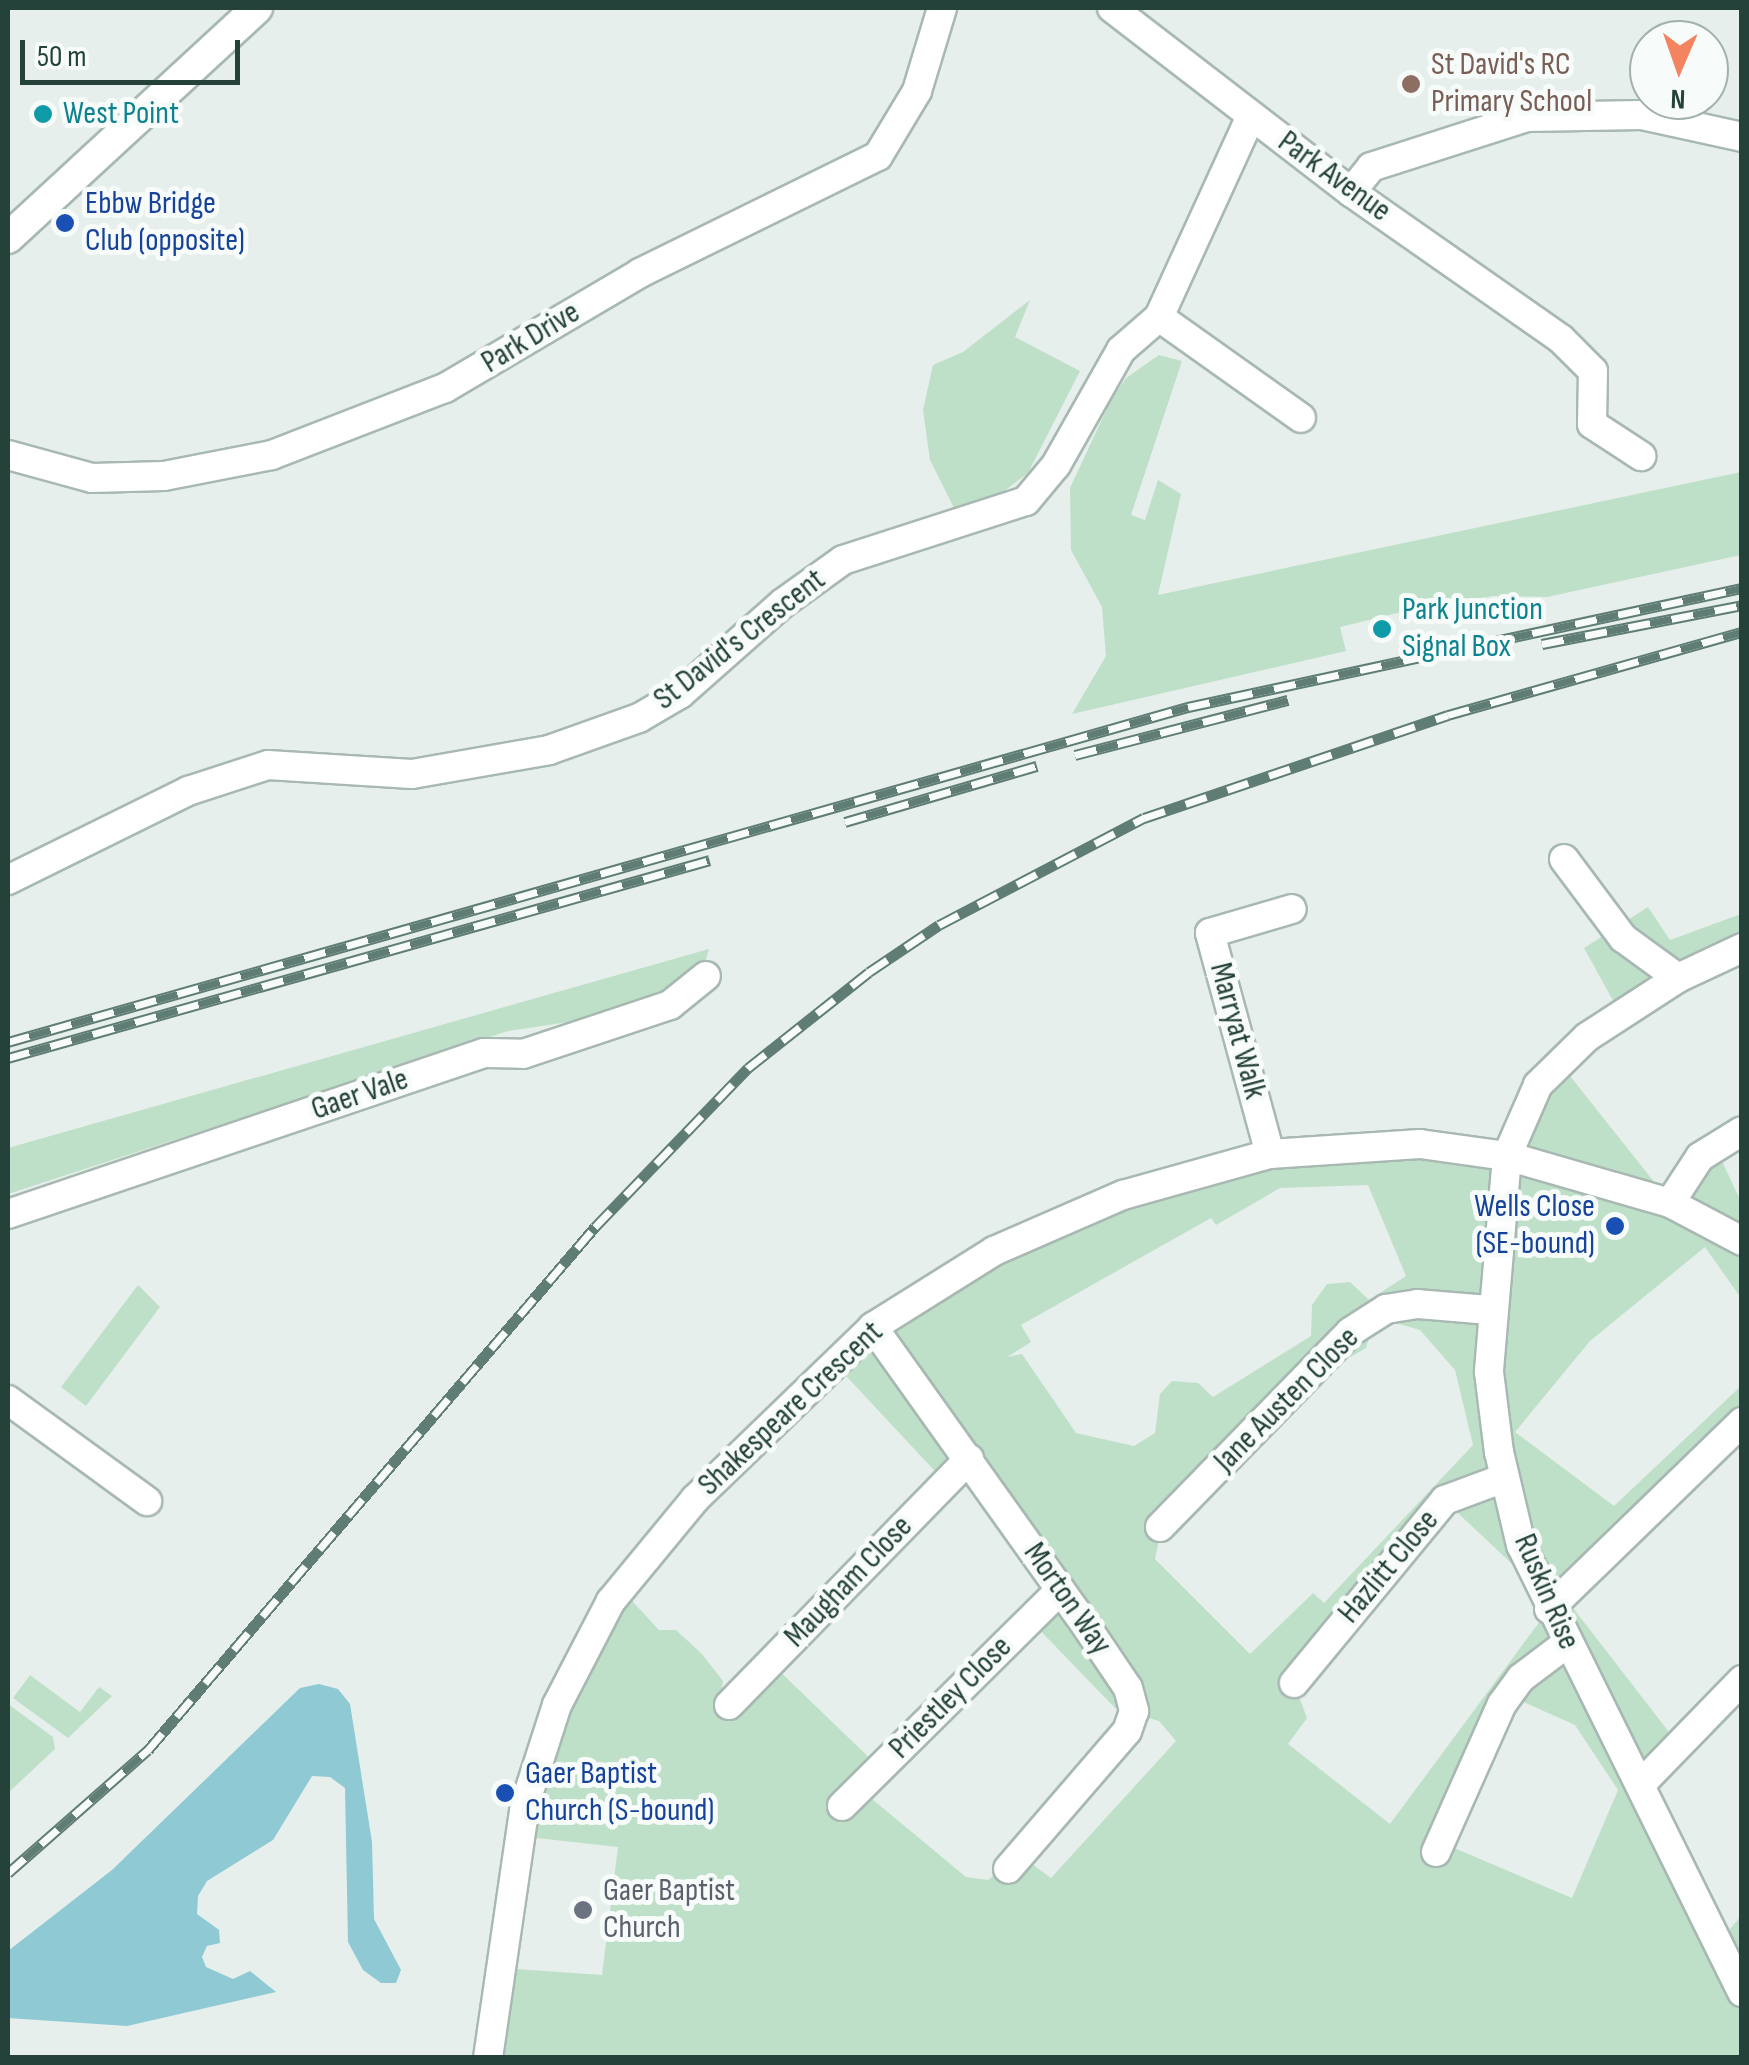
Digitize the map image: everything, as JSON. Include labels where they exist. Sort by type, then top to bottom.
[{"type":"main road","points":[[8,238],[257,8]]},
{"type":"street","name":"Park Drive","points":[[8,456],[92,478],[164,476],[272,455],[445,388],[640,273],[878,156],[918,91],[942,8]]},
{"type":"street","name":"Park Avenue","points":[[1112,8],[1351,192],[1560,339],[1594,372],[1592,424],[1642,456]]},
{"type":"street","points":[[1351,192],[1370,167],[1528,117],[1642,115],[1742,137]]},
{"type":"street","name":"St David's Crescent","points":[[8,880],[188,791],[268,765],[412,774],[549,750],[639,718],[680,694],[783,602],[843,560],[1026,501],[1056,465],[1121,350],[1159,318],[1251,116]]},
{"type":"street","points":[[1159,318],[1301,418]]},
{"type":"street","points":[[1564,859],[1623,938],[1678,978]]},
{"type":"street","name":"Marryat Walk","points":[[1270,1154],[1210,933],[1292,909]]},
{"type":"street","name":"Ruskin Rise","points":[[1742,948],[1678,978],[1560,1062],[1529,1101],[1507,1156],[1490,1310],[1489,1372],[1504,1478],[1521,1545],[1566,1644],[1641,1784],[1742,1992]]},
{"type":"street","name":"Gaer Vale","points":[[8,1214],[484,1053],[523,1054],[670,1005],[706,976]]},
{"type":"street","points":[[1670,1203],[1700,1157],[1742,1130]]},
{"type":"street","name":"Shakespeare Crescent","points":[[488,2058],[524,1804],[557,1704],[602,1618],[695,1499],[873,1327],[994,1251],[1123,1195],[1270,1154],[1420,1144],[1507,1156],[1670,1203],[1742,1241]]},
{"type":"street","name":"Jane Austen Close","points":[[1160,1527],[1350,1332],[1402,1307],[1490,1310]]},
{"type":"street","name":"Morton Way","points":[[873,1327],[1128,1688],[1134,1711],[1127,1731],[1008,1869]]},
{"type":"street","points":[[8,1400],[147,1501]]},
{"type":"street","points":[[1549,1609],[1742,1422]]},
{"type":"street","name":"Maugham Close","points":[[728,1704],[969,1459]]},
{"type":"street","name":"Hazlitt Close","points":[[1294,1684],[1444,1500],[1504,1478]]},
{"type":"street","name":"Priestley Close","points":[[842,1806],[1060,1590]]},
{"type":"street","points":[[1436,1852],[1502,1704],[1520,1678],[1566,1644]]},
{"type":"street","points":[[1641,1784],[1742,1680]]},
{"type":"green space","points":[[1030,300],[1015,337],[1080,371],[1028,473],[999,495],[955,510],[930,460],[923,410],[933,365],[963,352]]},
{"type":"green space","points":[[1159,355],[1182,361],[1131,515],[1145,520],[1158,480],[1181,494],[1158,595],[1741,472],[1741,555],[1547,597],[1494,596],[1418,608],[1340,627],[1346,651],[1072,714],[1106,656],[1102,607],[1071,550],[1070,488],[1111,400],[1126,378]]},
{"type":"green space","points":[[1648,907],[1670,940],[1741,914],[1741,948],[1621,1015],[1584,948]]},
{"type":"green space","points":[[709,949],[705,963],[669,988],[582,1020],[508,1031],[8,1194],[8,1148]]},
{"type":"green space","points":[[1559,1062],[1670,1202],[1715,1146],[1741,1202],[1741,1298],[1705,1247],[1590,1341],[1515,1432],[1614,1506],[1741,1386],[1741,1422],[1563,1595],[1679,1745],[1641,1784],[1716,1945],[1741,1916],[1741,2057],[488,2058],[499,1968],[602,1975],[618,1847],[519,1836],[525,1804],[621,1589],[659,1630],[676,1630],[702,1654],[723,1681],[721,1696],[770,1662],[882,1770],[860,1789],[966,1877],[988,1880],[1020,1855],[1051,1878],[1176,1741],[1159,1721],[1115,1708],[1030,1620],[1060,1589],[970,1460],[946,1483],[834,1363],[994,1251],[1270,1154],[1507,1156]],"holes":[[[1368,1185],[1406,1276],[1369,1300],[1350,1282],[1327,1284],[1312,1305],[1311,1336],[1213,1397],[1198,1383],[1172,1381],[1160,1394],[1155,1433],[1134,1446],[1076,1433],[1022,1354],[1007,1357],[1031,1342],[1021,1325],[1211,1218],[1216,1225],[1280,1188]],[[1375,1317],[1420,1330],[1455,1370],[1473,1445],[1324,1603],[1313,1593],[1250,1654],[1155,1559],[1159,1540],[1328,1355],[1347,1359],[1366,1348]],[[1445,1501],[1541,1591],[1549,1609],[1390,1824],[1288,1744],[1307,1718],[1294,1683]],[[1508,1695],[1575,1725],[1618,1790],[1572,1898],[1440,1842]]]},
{"type":"green space","points":[[138,1285],[160,1307],[86,1406],[61,1387]]},
{"type":"green space","points":[[30,1675],[80,1712],[99,1687],[112,1696],[68,1738],[13,1698]]},
{"type":"green space","points":[[8,1704],[53,1737],[55,1749],[8,1793]]},
{"type":"water","points":[[319,1684],[338,1689],[350,1704],[372,1842],[374,1919],[401,1970],[396,1983],[381,1983],[363,1970],[348,1942],[345,1788],[330,1777],[312,1776],[273,1840],[207,1881],[198,1896],[197,1914],[219,1930],[220,1943],[207,1946],[202,1957],[206,1967],[233,1979],[250,1971],[276,1992],[127,2026],[8,2018],[8,1951],[112,1870],[300,1688]]},
{"type":"railway","points":[[8,1042],[1188,707],[1742,588]]},
{"type":"railway","points":[[1542,644],[1742,605]]},
{"type":"railway","points":[[8,1873],[148,1750],[595,1227],[748,1068],[869,972],[939,925],[1144,818],[1448,715],[1742,632]]},
{"type":"railway","points":[[1075,755],[1288,700]]},
{"type":"railway","points":[[845,822],[1037,766]]},
{"type":"railway","points":[[8,1058],[710,860]]},
{"type":"place","name":"St David's RC Primary School","points":[[1411,84]]},
{"type":"place","name":"West Point","points":[[43,114]]},
{"type":"place","name":"Ebbw Bridge Club (opposite)","points":[[65,223]]},
{"type":"place","name":"Park Junction Signal Box","points":[[1382,629]]},
{"type":"place","name":"Wells Close (SE-bound)","points":[[1615,1226]]},
{"type":"place","name":"Gaer Baptist Church (S-bound)","points":[[505,1793]]},
{"type":"place","name":"Gaer Baptist Church","points":[[583,1910]]}]
